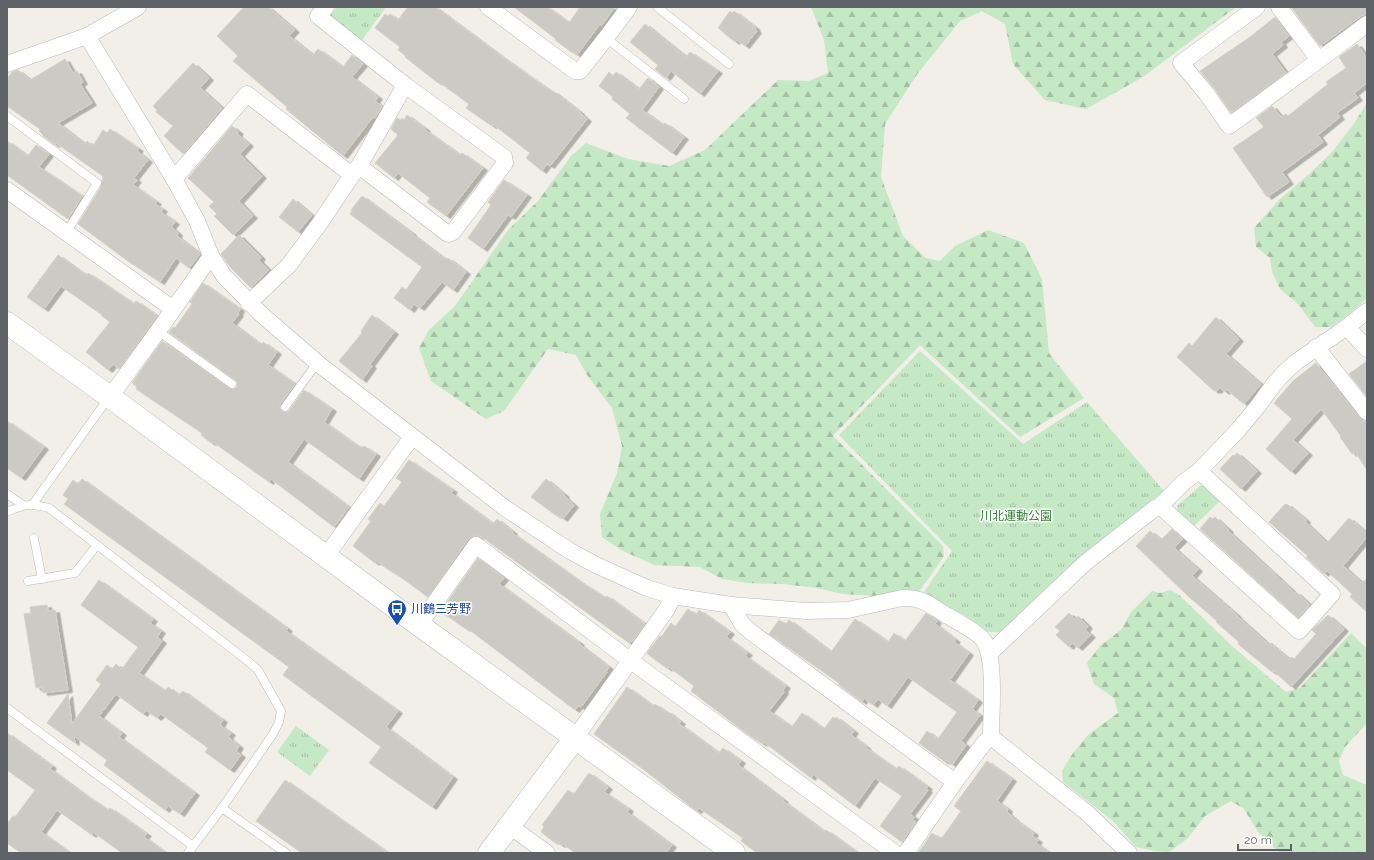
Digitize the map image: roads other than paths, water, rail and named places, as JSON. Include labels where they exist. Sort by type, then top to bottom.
[{"type":"street","points":[[7,64],[87,36],[138,7]]},
{"type":"street","points":[[174,179],[246,94],[448,234],[453,232],[505,163],[504,157],[405,85],[318,16],[326,7]]},
{"type":"street","points":[[488,7],[575,72],[580,71],[629,7]]},
{"type":"street","points":[[1257,7],[1181,63],[1206,93],[1229,126],[1367,24]]},
{"type":"street","points":[[1279,7],[1319,60]]},
{"type":"street","points":[[87,36],[198,221],[211,256],[224,276],[249,303],[317,363],[505,508],[570,551],[647,588],[674,596],[730,605],[806,611],[848,610],[902,598],[918,599],[937,609],[983,640],[990,653],[992,686],[991,737],[984,743],[955,782],[906,853]]},
{"type":"street","points":[[249,303],[288,265],[320,223],[356,170],[405,85]]},
{"type":"street","points":[[7,190],[173,309]]},
{"type":"street","points":[[110,397],[211,256]]},
{"type":"street","points":[[990,653],[1085,563],[1154,509],[1160,506],[1184,482],[1199,470],[1239,429],[1284,373],[1316,347],[1347,327],[1367,311]]},
{"type":"street","points":[[7,323],[110,397],[419,625],[734,853]]},
{"type":"street","points":[[1347,327],[1367,349]]},
{"type":"street","points":[[1316,347],[1367,412]]},
{"type":"street","points":[[326,556],[412,436]]},
{"type":"street","points":[[1160,506],[1299,631],[1332,594],[1199,470]]},
{"type":"street","points":[[419,625],[476,545],[631,661],[895,853]]},
{"type":"street","points":[[489,853],[508,825],[575,738],[631,661],[667,609],[674,596]]},
{"type":"street","points":[[730,605],[742,624],[751,632],[955,782]]},
{"type":"street","points":[[991,737],[1086,812],[1129,853]]},
{"type":"street","points":[[508,825],[547,853]]},
{"type":"lane","points":[[657,7],[729,64]]},
{"type":"lane","points":[[606,38],[684,100]]},
{"type":"lane","points":[[7,116],[97,183],[66,233]]},
{"type":"lane","points":[[158,331],[232,384]]},
{"type":"lane","points":[[285,407],[317,363]]},
{"type":"lane","points":[[33,504],[110,397]]},
{"type":"lane","points":[[7,494],[23,505]]},
{"type":"lane","points":[[7,512],[23,505],[33,504],[49,508],[249,662],[258,670],[281,711],[279,722],[273,734],[222,808],[188,853]]},
{"type":"lane","points":[[34,538],[42,579]]},
{"type":"lane","points":[[28,581],[75,573],[97,545]]},
{"type":"lane","points":[[7,708],[193,846]]},
{"type":"lane","points":[[222,808],[286,853]]},
{"type":"place","name":"川鶴三芳野","points":[[397,626]]},
{"type":"park label","name":"川北運動公園","points":[[1016,516]]}]
